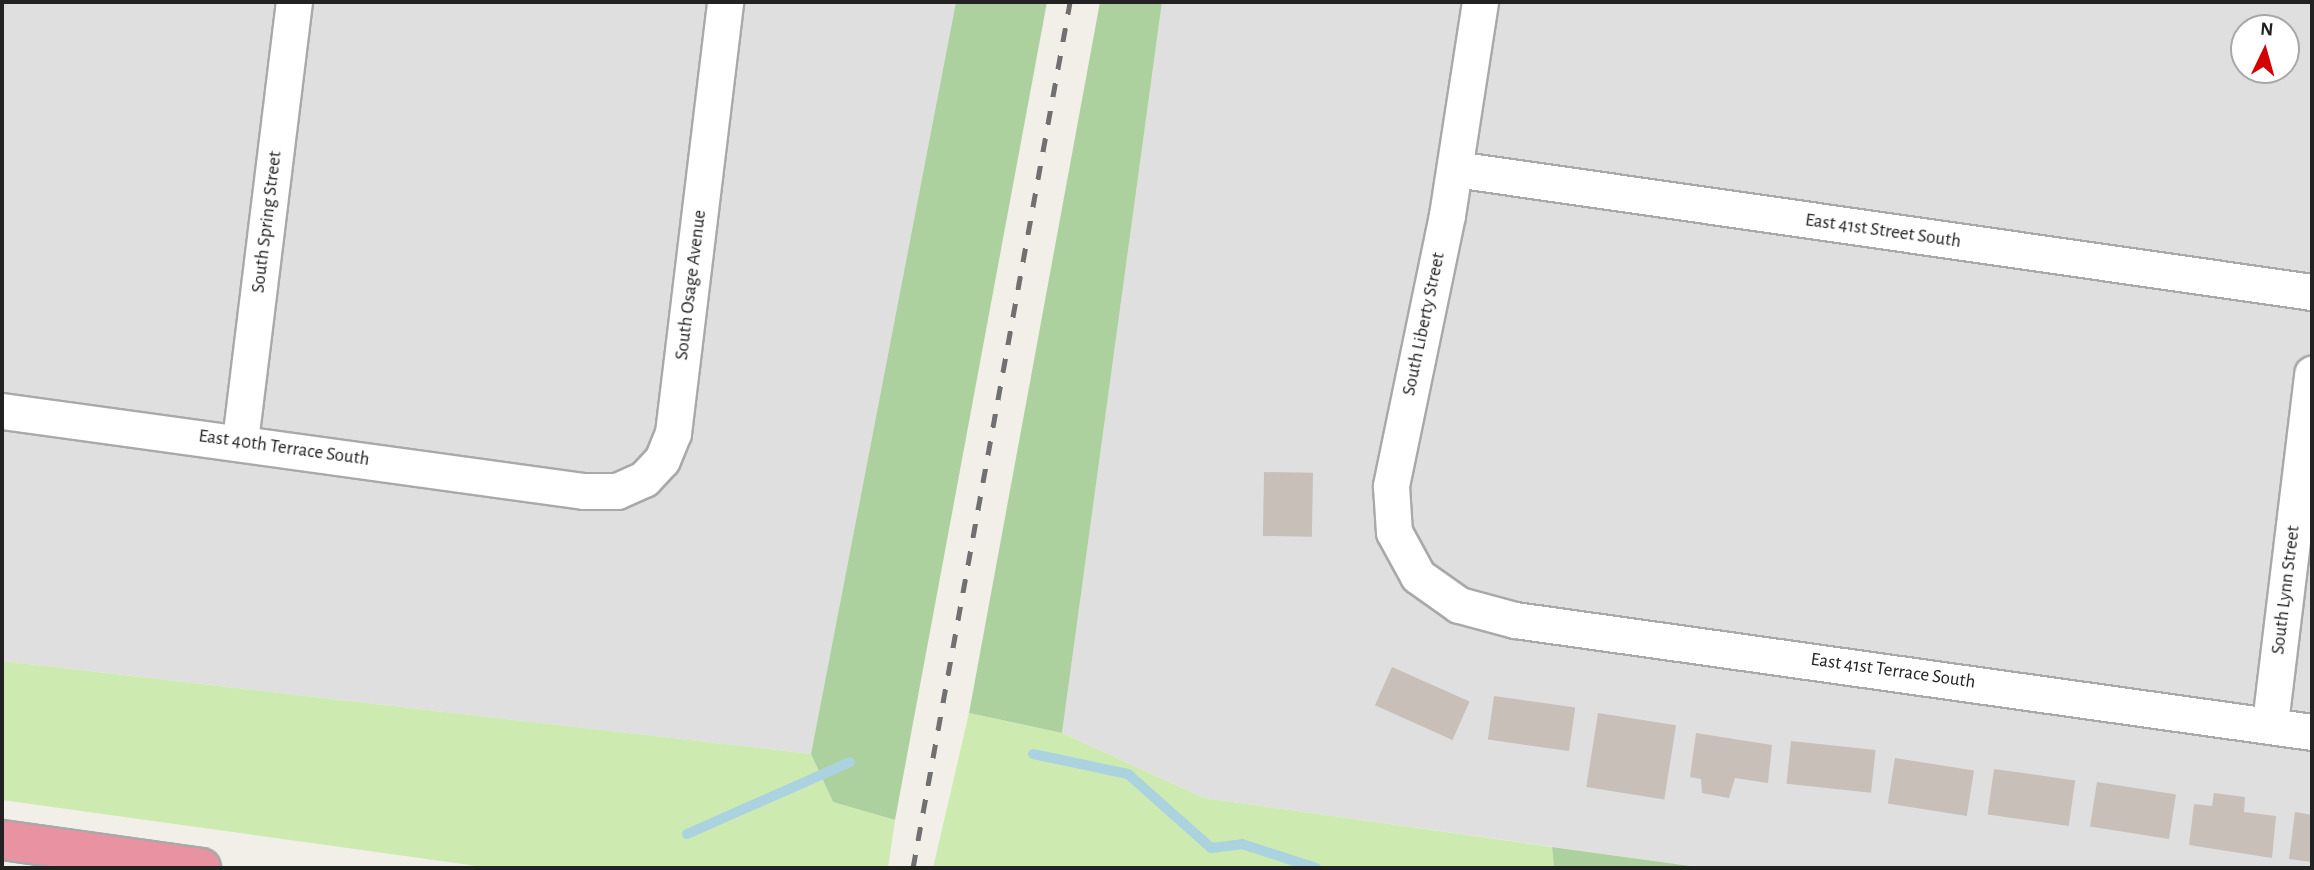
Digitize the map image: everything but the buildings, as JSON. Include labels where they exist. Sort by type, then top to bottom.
[{"type":"highway","points":[[2,840],[201,868]]},
{"type":"street","name":"South Spring Street","points":[[240,441],[294,2]]},
{"type":"street","name":"South Osage Avenue","points":[[566,489],[617,491],[644,480],[662,460],[673,433],[725,2]]},
{"type":"street","name":"South Liberty Street","points":[[1474,611],[1418,576],[1394,532],[1390,506],[1455,169],[1480,2]]},
{"type":"street","name":"East 41st Street South","points":[[1455,169],[2312,292]]},
{"type":"street","name":"South Lynn Street","points":[[2270,723],[2312,374]]},
{"type":"street","name":"East 40th Terrace South","points":[[2,411],[240,441],[566,489]]},
{"type":"street","name":"East 41st Terrace South","points":[[1474,611],[2270,723],[2312,732]]},
{"type":"shaded area","points":[[2,2],[956,2],[811,754],[2,661]]},
{"type":"shaded area","points":[[1162,2],[2312,2],[2312,868],[1705,868],[1204,798],[1062,733]]},
{"type":"green space","points":[[956,2],[1047,2],[895,820],[833,802],[811,754]]},
{"type":"green space","points":[[1100,2],[1162,2],[1062,733],[969,713]]},
{"type":"green space","points":[[2,661],[811,754],[833,802],[895,820],[888,868],[491,868],[2,800]]},
{"type":"green space","points":[[969,713],[1062,733],[1204,798],[1552,847],[1554,868],[933,868]]},
{"type":"green space","points":[[1552,847],[1705,868],[1554,868]]},
{"type":"waterway","points":[[1033,754],[1128,774],[1211,848],[1242,844],[1316,868]]},
{"type":"waterway","points":[[687,834],[850,762]]},
{"type":"railway","points":[[913,868],[1070,2]]}]
